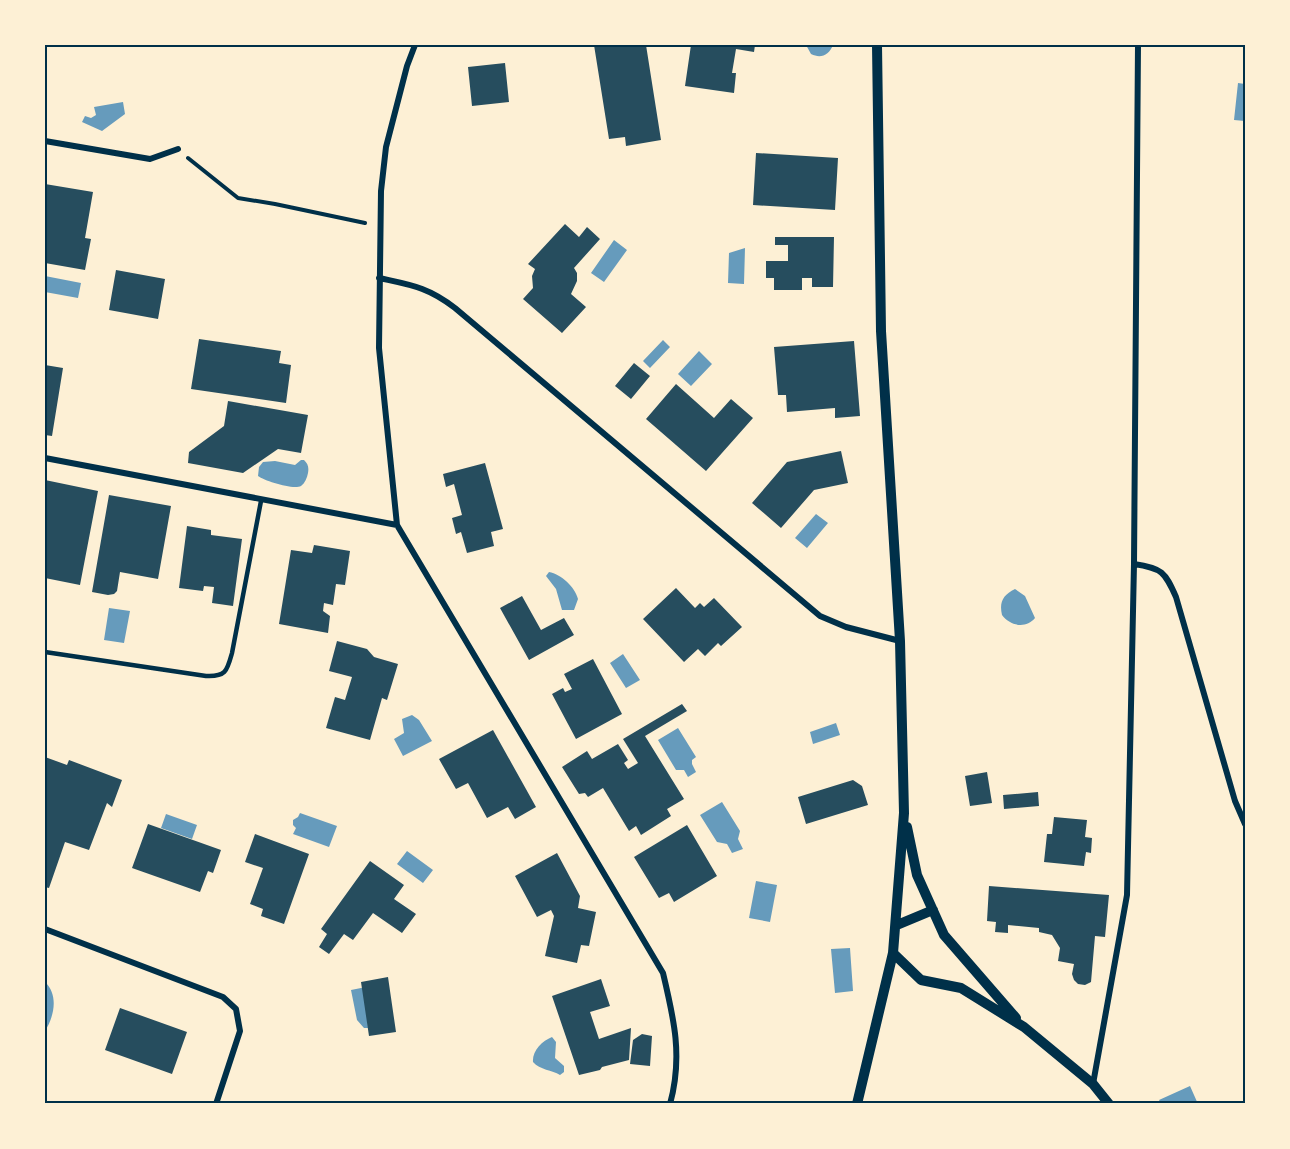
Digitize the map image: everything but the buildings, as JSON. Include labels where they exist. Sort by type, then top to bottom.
[{"type":"street","points":[[415,45],[406,66],[386,147],[381,191],[379,348],[398,525],[663,973],[675,1022],[678,1050],[674,1090],[670,1104]]},
{"type":"street","points":[[857,1104],[893,953],[904,813],[900,642],[881,331],[877,45]]},
{"type":"street","points":[[1093,1084],[1127,895],[1134,564],[1138,45]]},
{"type":"street","points":[[45,141],[150,159],[178,149]]},
{"type":"street","points":[[379,278],[418,286],[437,294],[820,616],[846,627],[900,642]]},
{"type":"street","points":[[45,458],[261,501],[398,525]]},
{"type":"street","points":[[1134,564],[1155,567],[1168,579],[1176,597],[1235,801],[1245,824]]},
{"type":"street","points":[[904,813],[917,875],[944,935],[1024,1027]]},
{"type":"street","points":[[897,925],[933,910]]},
{"type":"street","points":[[45,929],[223,997],[236,1010],[240,1031],[216,1104]]},
{"type":"street","points":[[893,953],[921,980],[961,988],[1024,1027],[1093,1084],[1109,1104]]},
{"type":"lane","points":[[45,652],[219,677],[225,672],[232,653],[261,501]]},
{"type":"path","points":[[178,149],[238,198],[380,226]]},
{"type":"water","points":[[806,45],[833,45],[827,54],[818,56],[811,54]]},
{"type":"water","points":[[1238,83],[1245,84],[1245,121],[1234,120]]},
{"type":"water","points":[[123,102],[125,114],[102,131],[82,122],[85,116],[91,118],[96,115],[94,107]]},
{"type":"water","points":[[614,240],[627,250],[604,282],[591,273]]},
{"type":"water","points":[[745,248],[744,284],[728,283],[729,253]]},
{"type":"water","points":[[45,276],[81,283],[78,298],[45,292]]},
{"type":"water","points":[[663,340],[670,347],[650,368],[643,361]]},
{"type":"water","points":[[699,351],[712,364],[691,386],[678,374]]},
{"type":"water","points":[[304,460],[308,466],[308,473],[301,486],[286,486],[258,476],[259,467],[263,462],[275,461],[295,465]]},
{"type":"water","points":[[816,514],[828,523],[807,548],[795,538]]},
{"type":"water","points":[[549,572],[563,578],[574,590],[578,599],[574,610],[562,610],[556,589],[546,576]]},
{"type":"water","points":[[1015,589],[1025,596],[1035,618],[1027,624],[1014,624],[1002,615],[1003,599]]},
{"type":"water","points":[[109,608],[130,611],[124,643],[104,640]]},
{"type":"water","points":[[623,654],[640,680],[626,688],[610,663]]},
{"type":"water","points":[[412,715],[419,720],[432,741],[403,756],[394,739],[404,733],[402,719]]},
{"type":"water","points":[[836,723],[840,735],[813,744],[810,732]]},
{"type":"water","points":[[678,728],[696,757],[692,760],[692,764],[696,772],[688,777],[684,770],[676,770],[658,740]]},
{"type":"water","points":[[722,802],[740,831],[738,839],[743,849],[732,853],[727,844],[717,842],[700,815]]},
{"type":"water","points":[[300,813],[337,826],[329,847],[293,834],[296,828],[293,820]]},
{"type":"water","points":[[166,814],[197,825],[192,839],[161,828]]},
{"type":"water","points":[[407,851],[433,870],[423,883],[397,864]]},
{"type":"water","points":[[756,881],[777,885],[770,922],[749,918]]},
{"type":"water","points":[[850,948],[853,991],[835,993],[831,949]]},
{"type":"water","points":[[45,982],[52,993],[54,1006],[45,1031]]},
{"type":"water","points":[[366,987],[368,1028],[364,1028],[357,1020],[351,990]]},
{"type":"water","points":[[552,1037],[556,1042],[555,1058],[564,1066],[564,1072],[560,1075],[539,1067],[533,1062],[538,1047]]},
{"type":"water","points":[[1190,1086],[1198,1104],[1161,1104],[1159,1100]]}]
